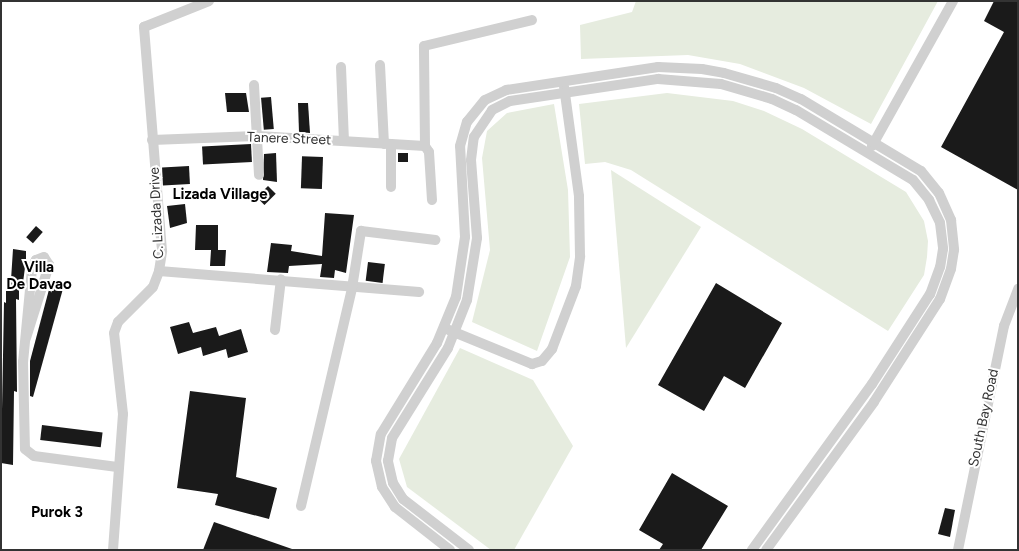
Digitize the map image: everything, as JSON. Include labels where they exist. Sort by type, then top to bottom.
[{"type":"street","name":"C. Lizada Drive","points":[[113,550],[117,467],[123,414],[114,333],[118,322],[153,287],[159,271],[162,251],[144,27],[209,1]]},
{"type":"street","points":[[869,152],[953,1]]},
{"type":"street","points":[[432,200],[429,152],[425,146],[424,46],[532,20]]},
{"type":"street","points":[[380,65],[391,188]]},
{"type":"street","points":[[341,67],[344,141]]},
{"type":"street","points":[[450,550],[395,507],[382,487],[376,461],[385,428],[445,328],[456,297],[462,266],[465,215],[460,146],[467,122],[485,100],[496,94],[563,81],[646,68],[702,69],[776,88],[875,142],[921,171],[939,194],[953,234],[951,269],[940,299],[874,402],[766,550]]},
{"type":"street","points":[[469,550],[403,499],[389,471],[392,438],[436,368],[455,332],[467,300],[474,268],[477,222],[471,147],[478,127],[492,110],[500,105],[564,92],[658,79],[721,84],[772,99],[796,110],[869,152],[913,180],[929,200],[942,235],[940,267],[930,294],[872,384],[752,550]]},
{"type":"street","points":[[445,328],[532,364],[542,360],[552,349],[576,286],[580,256],[579,196],[563,81]]},
{"type":"street","points":[[254,86],[259,175]]},
{"type":"street","name":"Tanere Street","points":[[152,140],[258,136],[425,146]]},
{"type":"street","points":[[301,506],[352,288],[360,231],[435,240]]},
{"type":"street","points":[[26,338],[49,266],[44,257],[36,260],[32,269],[22,378],[25,449],[34,456],[117,467]]},
{"type":"street","points":[[159,271],[281,280],[352,288],[419,292]]},
{"type":"street","points":[[275,330],[281,280]]},
{"type":"street","name":"South Bay Road","points":[[958,550],[1004,326],[1018,289]]},
{"type":"street","points":[[426,361],[436,368]]},
{"type":"shaded area","points":[[636,1],[938,1],[871,124],[804,88],[740,64],[688,55],[581,59],[580,25],[632,12]]},
{"type":"shaded area","points":[[667,93],[733,101],[764,111],[802,129],[906,192],[924,221],[928,241],[927,257],[924,275],[888,331],[631,170],[605,162],[585,164],[579,104]]},
{"type":"shaded area","points":[[554,104],[568,190],[570,257],[537,351],[472,322],[490,250],[482,158],[487,131],[507,113]]},
{"type":"shaded area","points":[[611,170],[701,227],[626,348]]},
{"type":"shaded area","points":[[460,348],[533,380],[573,446],[514,550],[491,550],[407,487],[399,459]]},
{"type":"building","points":[[994,1],[1018,1],[1018,190],[941,147],[1004,32],[984,21]]},
{"type":"building","points":[[225,93],[246,93],[249,112],[227,112]]},
{"type":"building","points":[[271,97],[274,129],[264,130],[261,98]]},
{"type":"building","points":[[298,103],[308,103],[310,133],[299,132]]},
{"type":"building","points":[[251,144],[252,162],[203,165],[202,147]]},
{"type":"building","points":[[276,153],[277,182],[263,180],[264,154]]},
{"type":"building","points":[[398,153],[408,153],[408,162],[398,162]]},
{"type":"building","points":[[302,156],[323,157],[322,189],[301,188]]},
{"type":"building","points":[[189,166],[190,184],[163,185],[162,167]]},
{"type":"building","points":[[268,186],[276,194],[264,205],[257,197]]},
{"type":"building","points":[[185,204],[187,223],[170,228],[167,206]]},
{"type":"building","points":[[325,213],[354,215],[346,273],[335,270],[334,278],[320,277],[322,264],[289,266],[288,273],[267,272],[271,243],[292,245],[291,251],[322,256]]},
{"type":"building","points":[[196,225],[218,225],[218,250],[226,250],[225,266],[210,266],[211,250],[195,250]]},
{"type":"building","points":[[36,226],[43,232],[33,243],[26,237]]},
{"type":"building","points":[[13,249],[26,251],[26,260],[22,290],[19,290],[19,300],[16,299],[17,392],[14,391],[13,465],[1,463],[4,302],[6,303],[6,289],[9,290],[11,280]]},
{"type":"building","points":[[368,262],[385,264],[383,283],[366,281]]},
{"type":"building","points":[[51,282],[64,285],[33,397],[30,396],[30,361]]},
{"type":"building","points":[[716,283],[782,323],[745,388],[724,376],[704,411],[658,385]]},
{"type":"building","points":[[189,322],[193,333],[216,327],[219,336],[241,329],[248,352],[228,358],[226,349],[203,356],[201,347],[178,354],[170,327]]},
{"type":"building","points":[[190,391],[246,398],[236,477],[277,488],[269,519],[215,505],[218,494],[177,488]]},
{"type":"building","points":[[42,425],[103,432],[101,447],[40,440]]},
{"type":"building","points":[[672,473],[728,506],[701,550],[659,550],[663,544],[639,530]]},
{"type":"building","points":[[945,508],[955,510],[950,537],[938,534]]},
{"type":"building","points":[[214,522],[292,549],[292,550],[203,550]]},
{"type":"district","name":"Lizada Village","points":[[220,195]]},
{"type":"district","name":"Villa De Davao","points":[[39,276]]},
{"type":"district","name":"Purok 3","points":[[57,513]]}]
